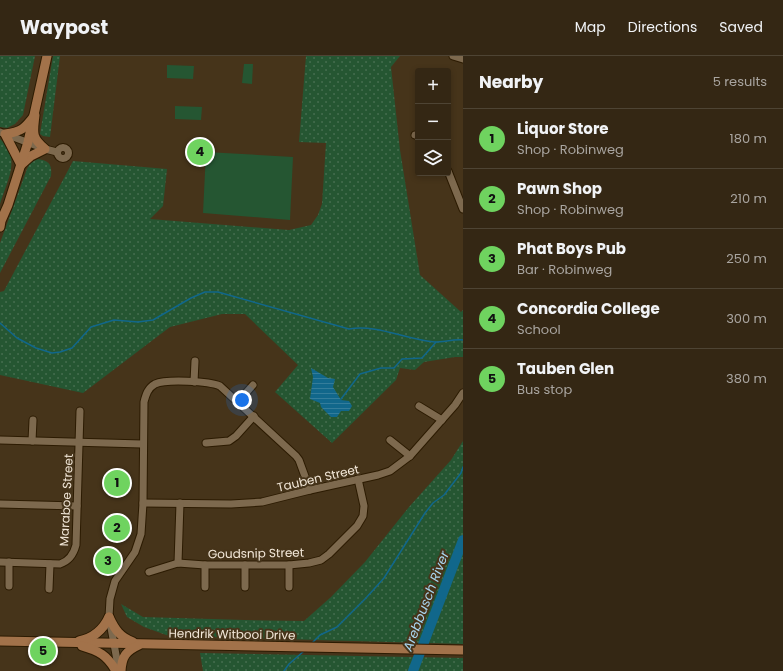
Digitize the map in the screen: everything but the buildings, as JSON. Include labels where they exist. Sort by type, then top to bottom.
[{"type":"main road","points":[[0,223],[28,142],[47,56]]},
{"type":"main road","points":[[21,165],[3,133],[17,132],[24,129],[35,115]]},
{"type":"main road","points":[[21,165],[31,156],[45,149],[33,136],[35,115]]},
{"type":"main road","points":[[71,642],[84,640],[97,633],[104,628],[109,617]]},
{"type":"main road","points":[[109,617],[122,637],[140,644]]},
{"type":"main road","name":"Hendrik Witbooi Drive","points":[[0,641],[463,650]]},
{"type":"main road","points":[[71,642],[93,649],[102,654],[119,671],[124,656],[129,650],[140,644]]},
{"type":"street","points":[[453,56],[463,59]]},
{"type":"street","points":[[3,133],[57,152]]},
{"type":"street","points":[[450,176],[463,209]]},
{"type":"street","points":[[194,382],[195,361]]},
{"type":"street","points":[[119,671],[109,617],[110,598],[113,587],[138,546],[141,534],[143,503],[142,444],[144,402],[146,394],[150,388],[162,382],[194,382],[214,383],[225,389],[296,456],[299,460],[310,490]]},
{"type":"street","points":[[238,402],[253,385]]},
{"type":"street","name":"Tauben Street","points":[[143,503],[247,504],[272,500],[390,471],[399,466],[410,456],[442,420],[463,393]]},
{"type":"street","points":[[419,406],[442,420]]},
{"type":"street","points":[[80,411],[80,442]]},
{"type":"street","points":[[206,443],[229,441],[236,436],[254,416]]},
{"type":"street","points":[[32,441],[33,420]]},
{"type":"street","name":"Maraboe Street","points":[[0,440],[142,444]]},
{"type":"street","points":[[390,440],[410,456]]},
{"type":"street","name":"Maraboe Street","points":[[0,562],[50,564],[64,562],[74,552],[76,545],[80,442]]},
{"type":"street","name":"Goudsnip Street","points":[[150,572],[164,566],[178,563],[205,565],[289,565],[321,560],[357,526],[363,516],[364,506],[358,479]]},
{"type":"street","points":[[178,563],[180,503]]},
{"type":"street","points":[[0,504],[77,506]]},
{"type":"street","points":[[9,562],[9,586]]},
{"type":"street","points":[[49,589],[50,564]]},
{"type":"street","points":[[205,565],[205,587]]},
{"type":"street","points":[[245,587],[246,565]]},
{"type":"street","points":[[289,565],[289,587]]},
{"type":"green space","points":[[0,56],[35,56],[23,115],[15,124],[7,128],[0,127]]},
{"type":"green space","points":[[53,56],[60,56],[50,137],[40,134]]},
{"type":"green space","points":[[306,56],[400,56],[391,67],[400,150],[420,275],[461,312],[463,310],[463,357],[424,362],[415,370],[400,368],[396,380],[332,443],[275,392],[298,365],[245,314],[222,314],[170,327],[83,393],[0,375],[0,292],[4,291],[73,161],[167,169],[163,206],[150,219],[289,230],[311,225],[318,215],[322,204],[326,143],[299,142]]},
{"type":"green space","points":[[244,64],[253,64],[252,84],[242,83]]},
{"type":"green space","points":[[167,65],[194,66],[193,79],[167,78]]},
{"type":"green space","points":[[175,106],[202,107],[201,120],[175,119]]},
{"type":"green space","points":[[0,139],[7,146],[12,162],[9,178],[0,204]]},
{"type":"green space","points":[[206,152],[293,157],[290,220],[203,213]]},
{"type":"green space","points":[[38,159],[48,162],[51,169],[51,176],[0,273],[0,243],[27,169],[30,163]]},
{"type":"green space","points":[[463,441],[463,644],[169,636],[144,627],[127,617],[121,604],[143,617],[304,621],[331,597],[365,562],[409,507],[451,460]]},
{"type":"green space","points":[[200,653],[463,658],[463,671],[203,671]]},
{"type":"water","points":[[311,368],[328,378],[335,379],[333,387],[341,400],[349,401],[352,406],[349,411],[341,411],[337,417],[331,417],[321,407],[320,403],[310,399],[313,377]]},
{"type":"waterway","points":[[0,323],[17,338],[36,348],[52,353],[60,352],[72,348],[91,327],[114,320],[138,322],[153,320],[191,298],[205,292],[218,292],[349,329],[360,328],[381,330],[424,341],[435,342],[463,340]]},
{"type":"waterway","points":[[341,399],[360,374],[381,368],[394,368],[402,359],[422,358],[436,342]]},
{"type":"waterway","points":[[311,644],[320,635],[337,627],[384,578],[425,513],[433,503],[444,495],[461,473],[463,467]]},
{"type":"waterway","name":"Arebbusch River","points":[[413,671],[463,540]]},
{"type":"waterway","points":[[284,671],[289,664],[304,651]]},
{"type":"place","name":"Concordia College","points":[[200,152]]},
{"type":"place","name":"Liquor Store","points":[[117,483]]},
{"type":"place","name":"Pawn Shop","points":[[117,528]]},
{"type":"place","name":"Phat Boys Pub","points":[[108,561]]},
{"type":"place","name":"Tauben Glen","points":[[43,651]]}]
